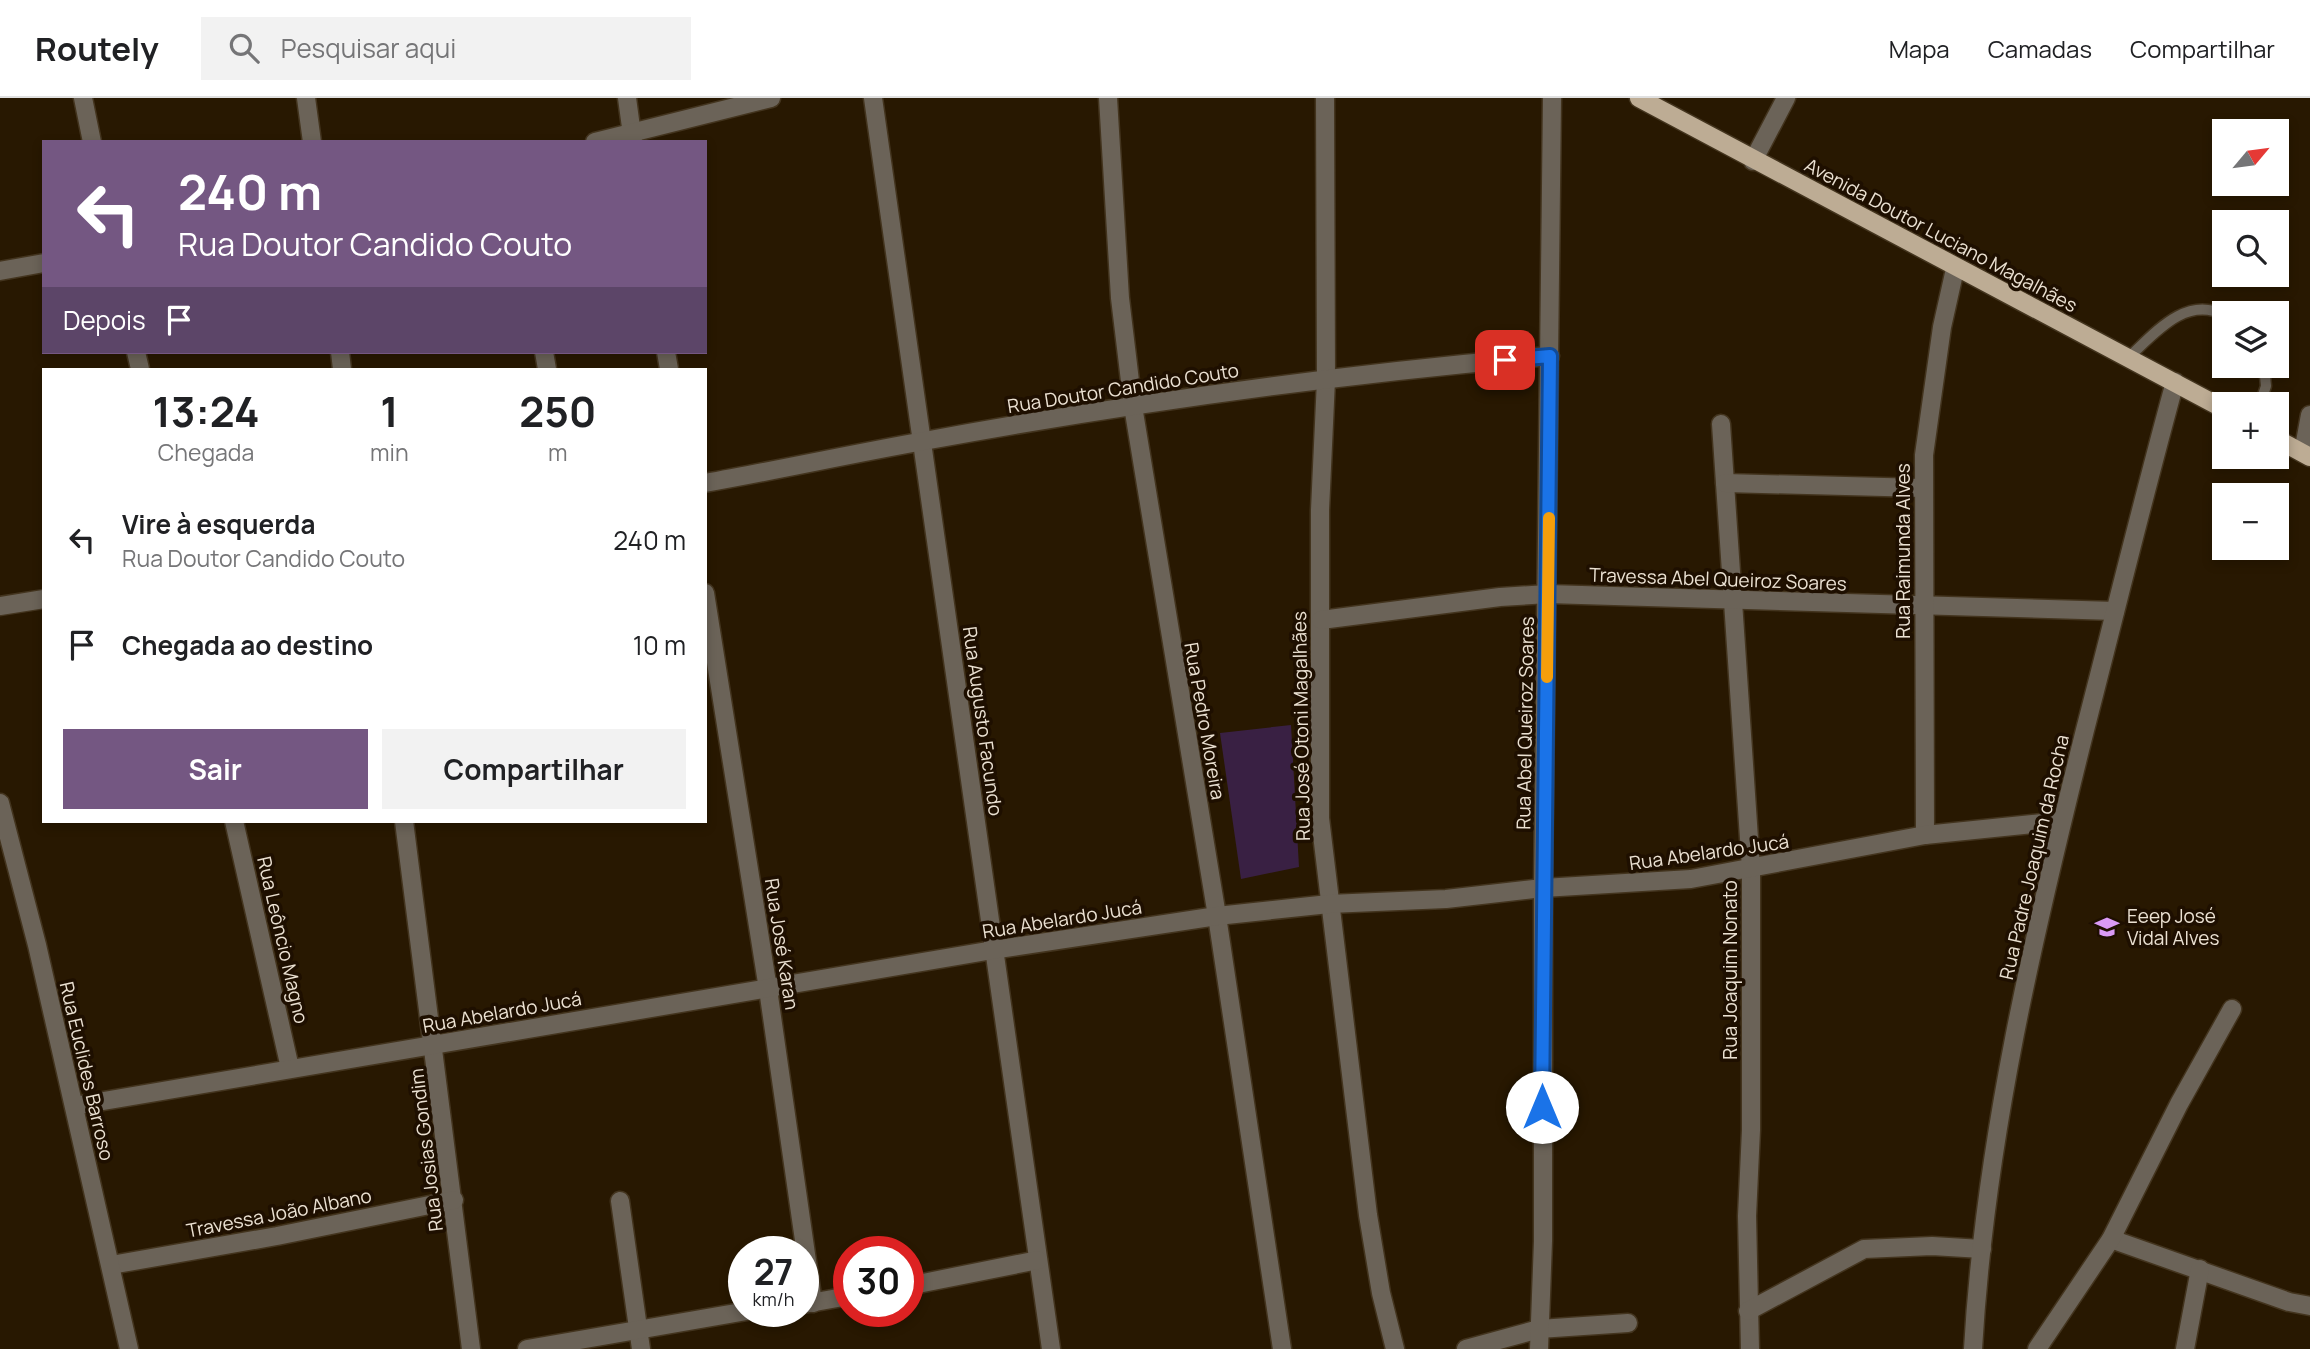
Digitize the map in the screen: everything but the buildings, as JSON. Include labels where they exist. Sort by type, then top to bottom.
[{"type":"main road","name":"Avenida Doutor Luciano Magalhães","points":[[1639,98],[1955,269],[2129,357],[2212,403]]},
{"type":"main road","points":[[2289,445],[2307,455]]},
{"type":"street","points":[[83,98],[92,140]]},
{"type":"street","points":[[306,98],[312,140]]},
{"type":"street","points":[[627,98],[633,137]]},
{"type":"street","points":[[610,140],[633,137],[771,98]]},
{"type":"street","name":"Rua Augusto Facundo","points":[[873,98],[1051,1349]]},
{"type":"street","name":"Rua Pedro Moreira","points":[[1108,98],[1120,298],[1133,406],[1217,916],[1282,1349]]},
{"type":"street","name":"Rua José Otoni Magalhães","points":[[1325,98],[1326,380],[1320,510],[1320,818],[1368,1215],[1381,1293],[1395,1349]]},
{"type":"street","name":"Rua Abel Queiroz Soares","points":[[1539,1349],[1543,1241],[1543,888],[1552,98]]},
{"type":"street","points":[[1753,161],[1786,98]]},
{"type":"street","points":[[0,271],[42,262]]},
{"type":"street","name":"Rua Raimunda Alves","points":[[1925,835],[1923,488],[1927,416],[1955,269]]},
{"type":"street","name":"Rua Doutor Candido Couto","points":[[707,483],[923,441],[1133,406],[1326,380],[1550,356]]},
{"type":"street","name":"Rua Padre Joaquim da Rocha","points":[[1973,1349],[1982,1249],[2003,1099],[2029,958],[2175,382]]},
{"type":"street","points":[[2307,455],[2310,415]]},
{"type":"street","name":"Rua Joaquim Nonato","points":[[1721,424],[1751,868],[1750,1349]]},
{"type":"street","points":[[1725,483],[1923,488]]},
{"type":"street","name":"Travessa Abel Queiroz Soares","points":[[1321,620],[1500,597],[1548,594],[1732,602],[1924,605],[2060,612],[2115,611]]},
{"type":"street","points":[[0,606],[42,599]]},
{"type":"street","name":"Rua José Karan","points":[[707,606],[768,989],[799,1236]]},
{"type":"street","name":"Rua Euclides Barroso","points":[[0,803],[74,1106],[129,1349]]},
{"type":"street","name":"Rua Abelardo Jucá","points":[[74,1106],[993,950],[1217,916],[1329,904],[1690,879],[1925,835],[2062,821]]},
{"type":"street","name":"Rua Leôncio Magno","points":[[234,823],[290,1068]]},
{"type":"street","name":"Rua Josias Gondim","points":[[404,823],[471,1349]]},
{"type":"street","points":[[2037,1349],[2111,1239],[2179,1104],[2232,1009]]},
{"type":"street","name":"Travessa João Albano","points":[[111,1265],[277,1236],[454,1200]]},
{"type":"street","points":[[620,1201],[641,1349]]},
{"type":"street","points":[[2111,1239],[2289,1302],[2310,1306]]},
{"type":"street","points":[[1748,1311],[1864,1249],[1920,1246],[1982,1249]]},
{"type":"street","points":[[924,1283],[1038,1259]]},
{"type":"street","points":[[2185,1349],[2200,1269]]},
{"type":"street","points":[[527,1349],[728,1314]]},
{"type":"street","points":[[1466,1349],[1539,1329],[1628,1323]]},
{"type":"lane","points":[[2129,357],[2164,324],[2188,310],[2212,309]]},
{"type":"shaded area","points":[[1291,725],[1299,867],[1241,879],[1220,733]]},
{"type":"slow traffic","points":[[1547,677],[1549,518]]},
{"type":"place","name":"Eeep José Vidal Alves","points":[[2107,927]]},
{"type":"route","points":[[1505,360],[1550,356],[1542,1107]]}]
